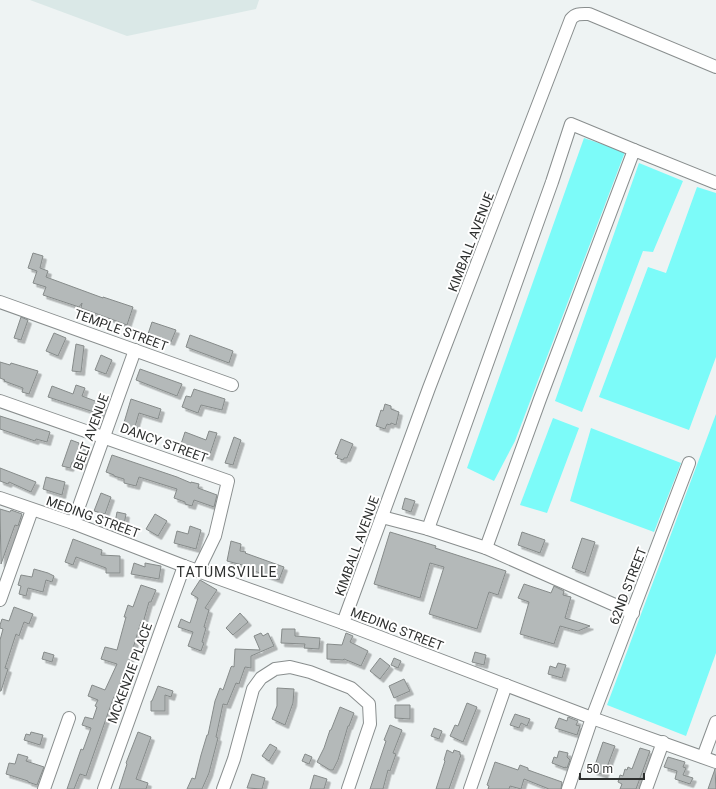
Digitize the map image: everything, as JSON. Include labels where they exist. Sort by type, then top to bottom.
[{"type":"street","name":"KIMBALL AVENUE","points":[[343,623],[429,388],[571,19],[575,15],[589,14],[716,67]]},
{"type":"street","points":[[428,529],[550,189],[571,124],[716,183]]},
{"type":"street","points":[[486,548],[634,150]]},
{"type":"street","name":"TEMPLE STREET","points":[[0,302],[232,384]]},
{"type":"street","name":"BELT AVENUE","points":[[74,523],[135,350]]},
{"type":"street","name":"DANCY STREET","points":[[0,401],[228,481],[215,536],[198,571]]},
{"type":"street","name":"62ND STREET","points":[[568,789],[592,718],[690,463]]},
{"type":"street","name":"MEDING STREET","points":[[0,498],[74,523],[184,566],[343,623],[592,718],[716,762]]},
{"type":"street","points":[[0,600],[32,510]]},
{"type":"street","points":[[382,517],[428,529],[486,548],[633,613]]},
{"type":"street","name":"MCKENZIE PLACE","points":[[104,789],[184,566]]},
{"type":"street","points":[[223,789],[236,752],[254,689],[261,678],[274,669],[290,667],[306,671],[351,688],[369,704],[370,724],[348,789]]},
{"type":"street","points":[[470,789],[506,685]]},
{"type":"street","points":[[44,789],[69,718]]},
{"type":"street","points":[[703,757],[716,722]]},
{"type":"street","points":[[646,789],[663,742]]},
{"type":"shaded area","points":[[30,0],[259,0],[256,9],[127,36]]},
{"type":"shaded area","points":[[584,138],[625,152],[515,441],[494,481],[467,468]]},
{"type":"shaded area","points":[[639,163],[683,181],[653,252],[643,251],[582,412],[555,401]]},
{"type":"shaded area","points":[[697,187],[716,193],[716,357],[689,430],[599,397],[648,267],[666,273]]},
{"type":"shaded area","points":[[716,414],[716,653],[686,736],[607,705]]},
{"type":"shaded area","points":[[553,418],[579,428],[547,513],[520,505]]},
{"type":"shaded area","points":[[591,428],[681,463],[654,532],[570,501]]},
{"type":"building","points":[[33,253],[43,256],[40,268],[48,271],[46,277],[103,298],[133,307],[127,325],[81,308],[82,303],[79,307],[43,295],[46,287],[33,283],[37,271],[28,268]]},
{"type":"building","points":[[21,317],[28,320],[21,340],[14,338]]},
{"type":"building","points":[[152,322],[176,330],[171,342],[148,334]]},
{"type":"building","points":[[54,333],[66,338],[58,356],[46,351]]},
{"type":"building","points":[[190,335],[233,351],[229,363],[186,347]]},
{"type":"building","points":[[76,344],[84,346],[81,372],[72,371]]},
{"type":"building","points":[[101,355],[112,360],[106,374],[95,370]]},
{"type":"building","points":[[0,362],[10,365],[11,363],[38,371],[29,394],[22,392],[23,388],[0,378]]},
{"type":"building","points":[[140,369],[182,384],[177,396],[136,380]]},
{"type":"building","points":[[76,385],[85,388],[82,396],[103,404],[100,414],[48,397],[52,386],[73,394]]},
{"type":"building","points":[[194,389],[225,399],[222,410],[201,405],[198,413],[182,407],[186,396],[191,397]]},
{"type":"building","points":[[131,399],[161,409],[158,419],[139,413],[134,430],[123,426]]},
{"type":"building","points":[[385,404],[391,406],[391,409],[399,412],[396,425],[391,423],[390,425],[387,424],[385,429],[376,426],[381,410],[383,411]]},
{"type":"building","points":[[0,416],[50,432],[47,442],[36,439],[35,441],[0,429]]},
{"type":"building","points":[[209,431],[217,433],[209,457],[202,454],[203,452],[181,444],[185,432],[206,440]]},
{"type":"building","points":[[234,437],[241,440],[233,465],[225,463]]},
{"type":"building","points":[[341,439],[353,444],[347,458],[344,458],[343,460],[337,458],[338,455],[335,454]]},
{"type":"building","points":[[71,440],[90,449],[84,466],[72,462],[70,468],[62,466]]},
{"type":"building","points":[[112,455],[191,483],[199,484],[198,488],[217,495],[214,507],[194,500],[192,506],[185,504],[185,502],[174,498],[177,489],[139,477],[136,486],[124,483],[124,479],[106,472]]},
{"type":"building","points":[[0,468],[36,482],[31,492],[9,482],[8,484],[0,481]]},
{"type":"building","points":[[46,477],[65,482],[62,495],[43,489]]},
{"type":"building","points":[[101,493],[111,497],[105,514],[94,511]]},
{"type":"building","points":[[405,498],[415,501],[411,512],[402,509]]},
{"type":"building","points":[[0,509],[10,512],[11,510],[22,514],[18,526],[15,525],[1,564]]},
{"type":"building","points":[[117,512],[126,514],[123,530],[114,528]]},
{"type":"building","points":[[155,514],[167,521],[158,536],[146,529]]},
{"type":"building","points":[[190,526],[201,530],[196,549],[174,543],[177,531],[188,534]]},
{"type":"building","points":[[390,532],[436,546],[435,548],[506,571],[498,595],[489,592],[477,629],[429,614],[444,567],[430,563],[420,598],[374,584]]},
{"type":"building","points":[[522,532],[545,540],[540,553],[518,545]]},
{"type":"building","points":[[582,538],[595,542],[585,573],[572,568]]},
{"type":"building","points":[[73,539],[102,550],[101,555],[120,556],[120,573],[106,573],[106,568],[76,557],[73,565],[65,562]]},
{"type":"building","points":[[231,541],[241,544],[240,551],[284,567],[279,580],[249,569],[250,567],[227,561]]},
{"type":"building","points":[[134,563],[145,567],[145,563],[161,566],[159,579],[131,574]]},
{"type":"building","points":[[34,569],[54,576],[52,582],[46,580],[43,592],[28,588],[26,596],[19,594],[21,586],[18,585],[21,575],[32,577]]},
{"type":"building","points":[[200,580],[217,590],[205,608],[209,610],[204,627],[206,628],[202,642],[204,643],[201,651],[188,646],[193,632],[178,627],[181,619],[190,623],[198,598],[191,594]]},
{"type":"building","points":[[524,584],[551,593],[554,586],[564,591],[563,595],[571,597],[565,618],[590,626],[578,631],[560,626],[554,644],[520,634],[529,602],[518,598]]},
{"type":"building","points":[[141,585],[156,590],[151,602],[149,602],[143,623],[141,622],[125,675],[113,699],[86,776],[80,774],[74,789],[67,789],[81,749],[83,750],[91,728],[82,725],[85,717],[93,719],[97,707],[95,706],[98,700],[88,696],[92,685],[105,690],[117,664],[101,659],[105,647],[117,650],[128,605],[133,607]]},
{"type":"building","points":[[622,593],[629,596],[626,602],[619,599]]},
{"type":"building","points":[[14,607],[33,614],[29,624],[24,622],[19,636],[16,634],[5,668],[8,669],[0,691],[0,640],[3,629],[0,628],[0,625],[2,619],[9,621]]},
{"type":"building","points":[[240,613],[248,622],[233,635],[226,628]]},
{"type":"building","points":[[282,629],[295,629],[295,636],[320,638],[319,649],[304,648],[305,644],[281,643]]},
{"type":"building","points":[[261,633],[263,636],[268,633],[274,646],[251,656],[251,668],[245,667],[239,684],[236,683],[227,705],[223,704],[216,737],[218,738],[209,773],[202,789],[187,789],[192,778],[195,779],[208,735],[215,701],[220,688],[223,690],[231,667],[234,667],[235,649],[260,650],[254,636]]},
{"type":"building","points":[[346,633],[353,636],[350,642],[368,651],[361,666],[344,659],[327,659],[327,644],[342,645]]},
{"type":"building","points":[[44,652],[54,655],[52,662],[42,659]]},
{"type":"building","points":[[475,652],[486,655],[484,665],[472,662]]},
{"type":"building","points":[[380,658],[390,666],[380,679],[370,671]]},
{"type":"building","points":[[394,658],[401,661],[398,668],[391,665]]},
{"type":"building","points":[[558,663],[566,665],[562,678],[548,674],[550,666],[556,668]]},
{"type":"building","points":[[404,679],[410,691],[394,698],[389,686]]},
{"type":"building","points":[[158,686],[173,691],[171,697],[165,695],[165,711],[151,711],[151,701]]},
{"type":"building","points":[[277,688],[294,689],[293,703],[285,725],[272,719],[277,706]]},
{"type":"building","points":[[467,703],[477,707],[463,742],[450,736],[455,725],[458,726]]},
{"type":"building","points":[[395,705],[410,705],[410,719],[395,718]]},
{"type":"building","points":[[340,707],[354,713],[348,726],[338,760],[333,770],[330,770],[317,762]]},
{"type":"building","points":[[515,714],[530,719],[527,726],[521,723],[519,728],[510,725]]},
{"type":"building","points":[[568,717],[578,721],[576,725],[580,726],[577,735],[555,728],[559,718],[567,721]]},
{"type":"building","points":[[390,725],[402,730],[393,753],[396,754],[390,771],[388,770],[383,789],[370,789],[386,741],[384,740]]},
{"type":"building","points":[[434,728],[442,731],[439,739],[431,736]]},
{"type":"building","points":[[31,732],[43,735],[40,745],[24,740],[26,734],[30,735]]},
{"type":"building","points":[[138,732],[151,737],[136,779],[148,783],[146,789],[119,789],[127,764],[126,763]]},
{"type":"building","points":[[603,742],[615,746],[604,775],[593,771]]},
{"type":"building","points":[[270,744],[277,748],[269,761],[262,756]]},
{"type":"building","points":[[640,748],[650,751],[636,789],[620,789],[622,784],[618,782],[620,775],[623,776],[625,769],[627,770],[628,767],[632,769]]},
{"type":"building","points":[[447,750],[453,753],[454,750],[460,752],[461,755],[449,789],[436,789],[445,761]]},
{"type":"building","points":[[559,751],[568,753],[567,757],[570,760],[567,768],[552,763],[554,757],[557,758]]},
{"type":"building","points":[[18,754],[28,757],[26,761],[44,767],[37,785],[6,774],[9,763],[15,764]]},
{"type":"building","points":[[305,754],[312,757],[309,764],[302,761]]},
{"type":"building","points":[[668,757],[685,762],[683,767],[686,768],[683,775],[693,778],[690,784],[675,779],[677,771],[664,767]]},
{"type":"building","points":[[495,762],[518,770],[520,765],[528,768],[528,770],[562,782],[561,789],[549,789],[524,779],[521,789],[510,786],[509,789],[488,789],[489,786],[487,785]]},
{"type":"building","points":[[715,769],[716,789],[708,789]]},
{"type":"building","points":[[252,774],[265,778],[262,789],[247,788]]},
{"type":"building","points":[[314,775],[327,779],[324,789],[310,789]]},
{"type":"district","name":"TATUMSVILLE","points":[[227,572]]}]
